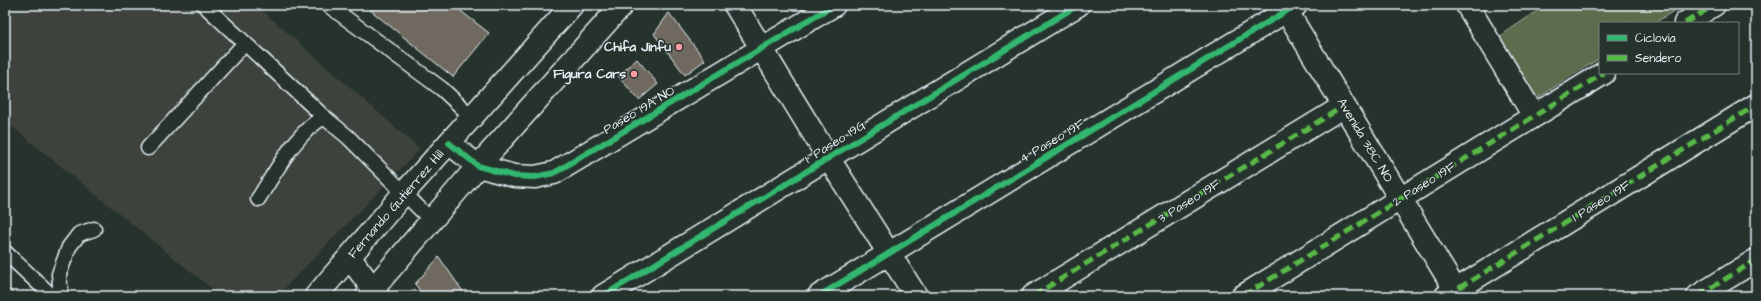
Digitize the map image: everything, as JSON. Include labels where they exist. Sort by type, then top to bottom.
[{"type":"street","name":"Fernando Gutierrez Hill","points":[[316,296],[404,193],[572,5]]},
{"type":"street","points":[[350,258],[372,294],[478,166],[622,5]]},
{"type":"street","points":[[735,5],[828,159],[890,252],[916,296]]},
{"type":"street","name":"Paseo 19A NO","points":[[449,143],[478,166],[514,176],[535,177],[554,173],[834,5]]},
{"type":"street","name":"1° Paseo 19G","points":[[603,296],[1078,5]]},
{"type":"street","points":[[1467,5],[1534,116]]},
{"type":"street","points":[[1687,22],[1714,5]]},
{"type":"street","name":"Avenida 38C NO","points":[[1288,7],[1454,294]]},
{"type":"street","name":"4 Paseo 19F","points":[[819,296],[1288,7]]},
{"type":"street","name":"2 Paseo 19F","points":[[1243,296],[1602,74]]},
{"type":"street","name":"1 Paseo 19F","points":[[1454,294],[1756,105]]},
{"type":"street","name":"3 Paseo 19F","points":[[1034,296],[1344,106]]},
{"type":"street","points":[[1698,296],[1756,260]]},
{"type":"lane","points":[[204,5],[324,117],[348,137],[432,221]]},
{"type":"lane","points":[[328,5],[442,89],[472,117]]},
{"type":"lane","points":[[148,148],[245,43]]},
{"type":"lane","points":[[258,199],[299,139],[314,123],[324,117]]},
{"type":"lane","points":[[61,296],[59,274],[69,247],[78,234],[94,229]]},
{"type":"lane","points":[[5,252],[52,296]]},
{"type":"shaded area","points":[[5,5],[256,5],[420,149],[277,296],[221,296],[5,121]]},
{"type":"green space","points":[[1546,5],[1683,5],[1657,22],[1599,22],[1599,59],[1534,100],[1496,39]]},
{"type":"building","points":[[364,5],[453,5],[489,33],[453,77]]},
{"type":"building","name":"Chifa Jinfu","points":[[669,13],[705,60],[685,75],[654,34]]},
{"type":"building","points":[[637,59],[658,84],[639,100],[618,76]]},
{"type":"building","points":[[439,257],[466,296],[424,296],[415,284]]},
{"type":"building","points":[[5,286],[17,296],[5,296]]},
{"type":"marked path","points":[[1687,22],[1714,5]]},
{"type":"marked path","points":[[1243,296],[1602,74]]},
{"type":"marked path","points":[[1446,296],[1756,105]]},
{"type":"marked path","points":[[1033,296],[1344,106]]},
{"type":"marked path","points":[[1698,296],[1756,260]]},
{"type":"cycle path","points":[[449,143],[478,166],[514,176],[535,177],[554,173],[834,5]]},
{"type":"cycle path","points":[[603,296],[1078,5]]},
{"type":"cycle path","points":[[819,296],[1296,5]]},
{"type":"place","name":"Chifa Jinfu","points":[[679,47]]},
{"type":"place","name":"Figura Cars","points":[[634,74]]}]
